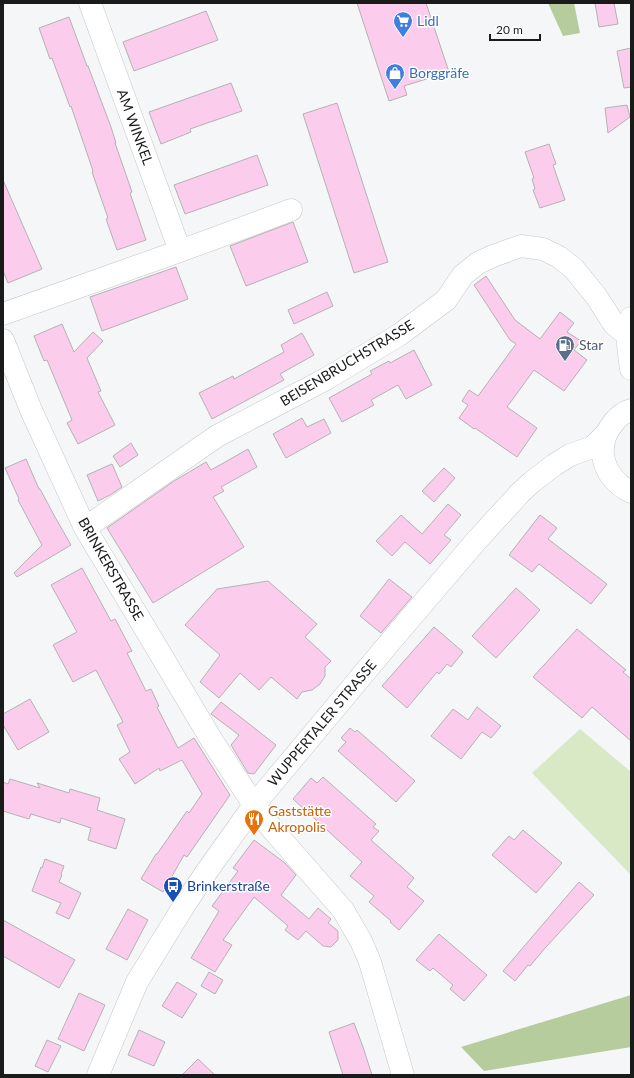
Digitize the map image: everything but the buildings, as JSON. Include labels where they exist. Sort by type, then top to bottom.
[{"type":"street","name":"AM WINKEL","points":[[90,3],[180,251]]},
{"type":"street","points":[[3,314],[291,210]]},
{"type":"street","name":"BEISENBRUCHSTRASSE","points":[[85,528],[217,436],[326,379],[399,335],[446,300],[463,275],[478,263],[521,246],[543,249],[559,257],[574,269],[596,296],[614,324],[630,330]]},
{"type":"street","points":[[630,330],[631,369]]},
{"type":"street","name":"BRINKERSTRASSE","points":[[3,340],[31,410],[85,528],[210,739],[254,805],[278,836],[343,910],[361,941],[370,962],[403,1075]]},
{"type":"street","name":"WUPPERTALER STRASSE","points":[[98,1075],[137,982],[185,904],[254,805],[477,540],[520,493],[554,465],[570,455],[593,447],[605,435],[617,418],[630,408]]},
{"type":"street","points":[[605,435],[602,450],[607,470],[622,488],[631,492]]},
{"type":"street","points":[[554,465],[588,466],[607,470]]},
{"type":"green space","points":[[548,3],[574,3],[580,33],[563,36]]},
{"type":"green space","points":[[580,729],[631,772],[631,875],[532,773]]},
{"type":"green space","points":[[631,995],[631,1047],[484,1071],[461,1047]]},
{"type":"place","name":"Lidl","points":[[403,38]]},
{"type":"place","name":"Borggräfe","points":[[395,90]]},
{"type":"place","name":"Star","points":[[565,362]]},
{"type":"place","name":"Gaststätte Akropolis","points":[[254,836]]},
{"type":"place","name":"Brinkerstraße","points":[[173,903]]}]
